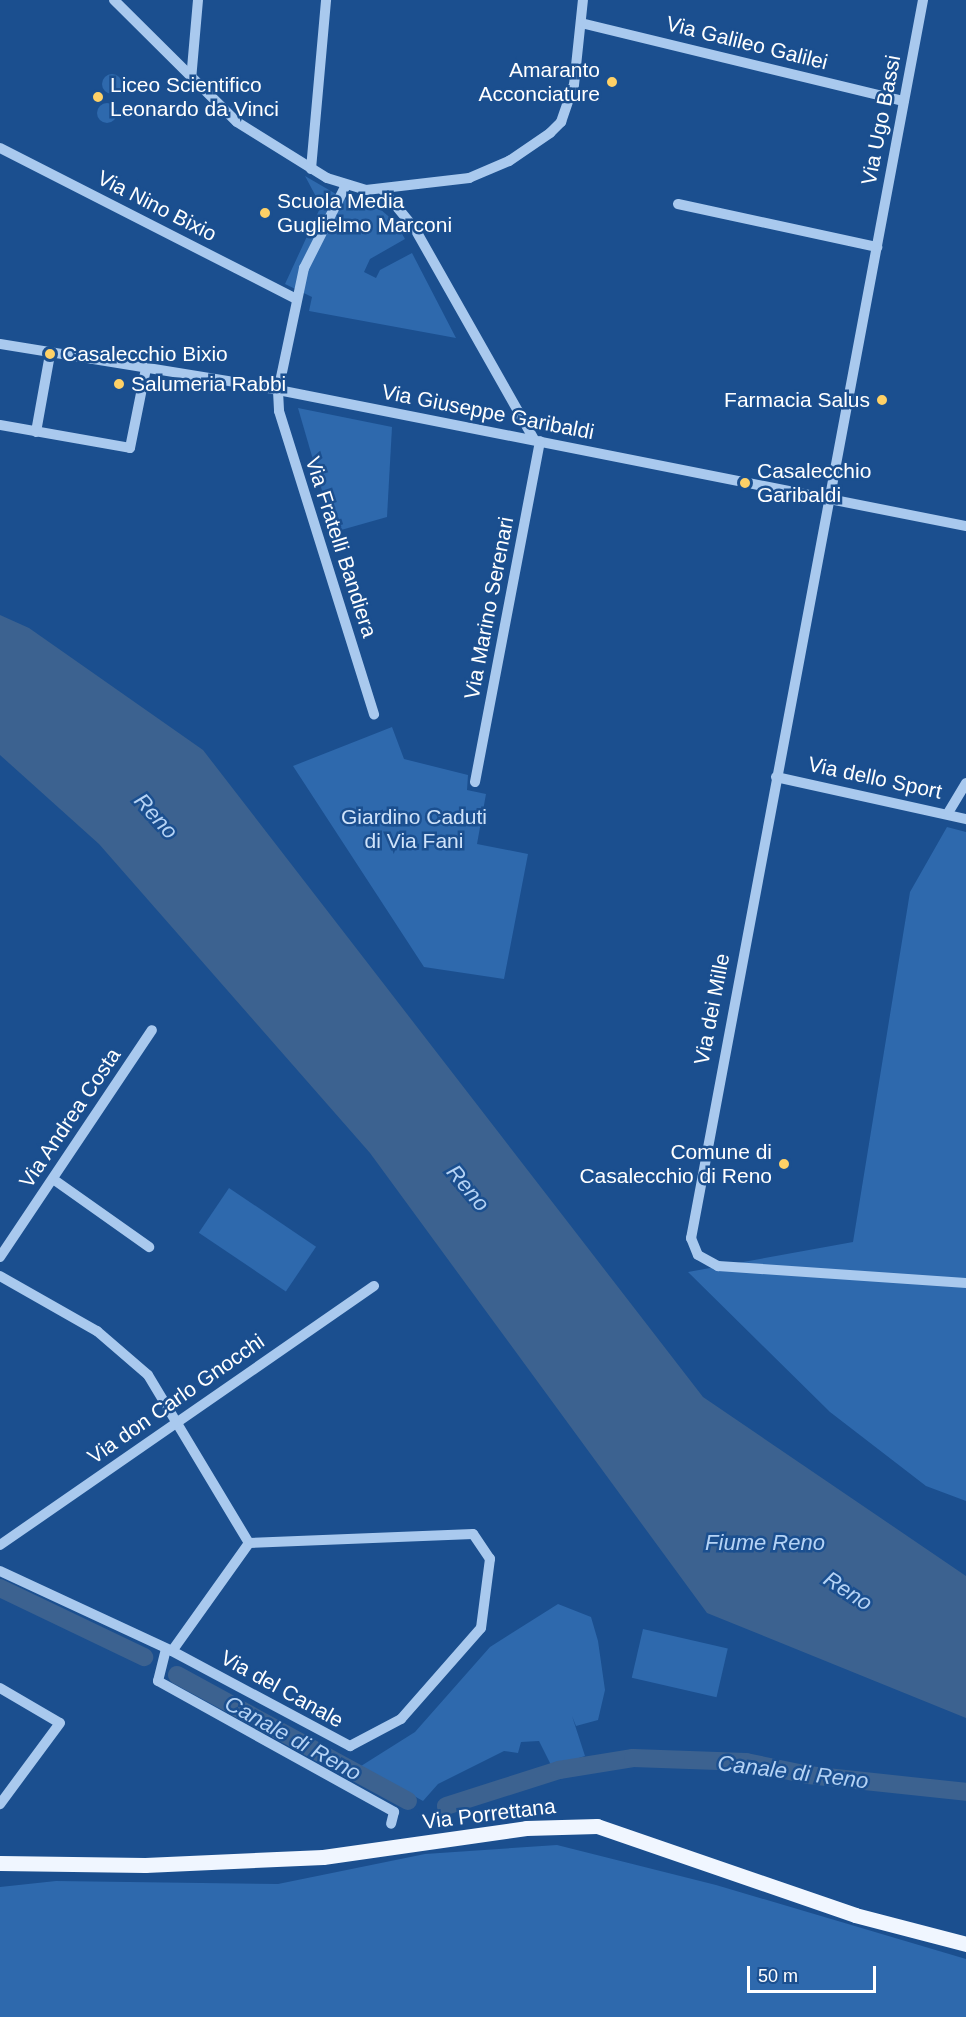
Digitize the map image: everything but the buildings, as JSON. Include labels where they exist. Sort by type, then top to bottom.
[{"type":"main road","name":"Via Porrettana","points":[[0,1863],[145,1865],[323,1857],[526,1828],[597,1826],[671,1847],[855,1915],[966,1944]]},
{"type":"street","points":[[114,0],[192,80],[237,122],[311,169],[345,187],[383,190],[469,178],[509,161],[550,133],[561,122],[574,85],[583,0]]},
{"type":"street","points":[[192,80],[198,0]]},
{"type":"street","points":[[311,169],[326,0]]},
{"type":"street","name":"Via Ugo Bassi","points":[[830,502],[924,0]]},
{"type":"street","name":"Via Galileo Galilei","points":[[581,23],[904,101]]},
{"type":"street","name":"Via Nino Bixio","points":[[0,148],[296,299]]},
{"type":"street","name":"Via Fratelli Bandiera","points":[[345,187],[304,268],[278,391],[284,432],[374,714]]},
{"type":"street","points":[[383,190],[414,229],[537,440]]},
{"type":"street","points":[[678,204],[877,247]]},
{"type":"street","name":"Via Giuseppe Garibaldi","points":[[0,344],[278,391],[537,440],[830,502],[966,526]]},
{"type":"street","points":[[36,432],[50,354]]},
{"type":"street","points":[[0,425],[130,448],[146,369]]},
{"type":"street","name":"Via Marino Serenari","points":[[475,782],[537,440]]},
{"type":"street","name":"Via dei Mille","points":[[830,502],[692,1220],[694,1247],[704,1260],[724,1267],[964,1283]]},
{"type":"street","name":"Via dello Sport","points":[[776,777],[948,813],[966,819]]},
{"type":"street","points":[[948,813],[966,783]]},
{"type":"street","name":"Via Andrea Costa","points":[[0,1257],[152,1030]]},
{"type":"street","points":[[53,1179],[149,1247]]},
{"type":"street","points":[[0,1276],[97,1331],[148,1375],[178,1420],[249,1543],[169,1650],[158,1681],[394,1812],[391,1824]]},
{"type":"street","name":"Via don Carlo Gnocchi","points":[[0,1545],[375,1286]]},
{"type":"street","name":"Via del Canale","points":[[0,1571],[169,1650],[340,1744],[359,1745],[400,1719],[481,1628],[490,1559],[480,1539],[464,1532],[249,1543]]},
{"type":"street","points":[[0,1688],[60,1723],[0,1804]]},
{"type":"green space","points":[[112,74],[119,77],[122,84],[119,91],[112,94],[105,91],[102,84],[105,77]]},
{"type":"green space","points":[[107,103],[114,106],[117,113],[114,120],[107,123],[100,120],[97,113],[100,106]]},
{"type":"green space","points":[[305,176],[348,201],[380,209],[395,222],[405,239],[370,259],[364,272],[376,278],[380,270],[412,253],[456,338],[309,311],[312,297],[285,284],[321,206]]},
{"type":"green space","points":[[298,408],[392,427],[387,517],[334,532]]},
{"type":"green space","name":"Giardino Caduti di Via Fani","points":[[392,727],[404,759],[468,775],[467,790],[486,794],[477,844],[528,854],[504,979],[424,967],[293,766]]},
{"type":"green space","points":[[947,827],[966,832],[966,1501],[926,1486],[830,1412],[688,1272],[853,1242],[910,892]]},
{"type":"green space","points":[[229,1188],[316,1247],[286,1291],[199,1233]]},
{"type":"green space","points":[[558,1604],[591,1617],[598,1641],[605,1690],[598,1720],[576,1726],[572,1716],[585,1756],[552,1767],[539,1741],[521,1742],[518,1753],[504,1751],[438,1784],[423,1801],[361,1766],[415,1732],[490,1647]]},
{"type":"green space","points":[[643,1629],[728,1649],[717,1697],[632,1678]]},
{"type":"green space","points":[[557,1845],[716,1885],[966,1959],[966,2017],[0,2017],[0,1887],[56,1881],[278,1884],[425,1854]]},
{"type":"water","name":"Fiume Reno","points":[[0,615],[29,628],[203,750],[703,1397],[966,1576],[966,1718],[707,1613],[370,1153],[99,844],[0,755]]},
{"type":"waterway","name":"Canale di Reno","points":[[0,1588],[144,1657]]},
{"type":"waterway","name":"Canale di Reno","points":[[177,1675],[408,1801]]},
{"type":"waterway","name":"Canale di Reno","points":[[446,1806],[559,1770],[633,1758],[746,1762],[808,1775],[966,1792]]},
{"type":"place","name":"Amaranto Acconciature","points":[[612,82]]},
{"type":"place","name":"Liceo Scientifico Leonardo da Vinci","points":[[98,97]]},
{"type":"place","name":"Scuola Media Guglielmo Marconi","points":[[265,213]]},
{"type":"place","name":"Casalecchio Bixio","points":[[50,354]]},
{"type":"place","name":"Salumeria Rabbi","points":[[119,384]]},
{"type":"place","name":"Farmacia Salus","points":[[882,400]]},
{"type":"place","name":"Casalecchio Garibaldi","points":[[745,483]]},
{"type":"place","name":"Comune di Casalecchio di Reno","points":[[784,1164]]},
{"type":"water label","name":"Reno","points":[[156,816]]},
{"type":"water label","name":"Reno","points":[[468,1188]]},
{"type":"water label","name":"Reno","points":[[848,1591]]}]
